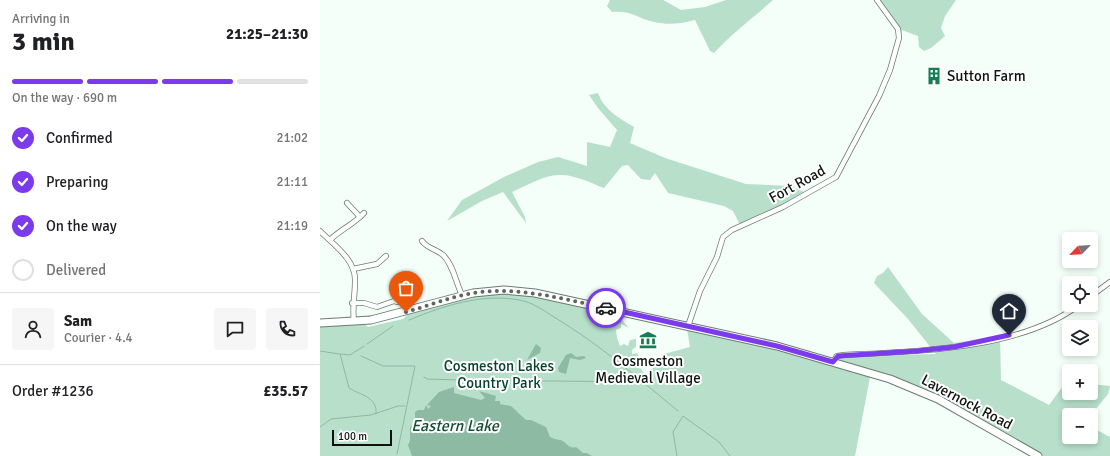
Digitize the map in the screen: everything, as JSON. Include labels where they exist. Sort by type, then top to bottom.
[{"type":"main road","name":"Lavernock Road","points":[[320,323],[354,322],[397,314],[462,295],[499,291],[535,293],[777,346],[921,390],[1038,456]]},
{"type":"street","name":"Fort Road","points":[[688,326],[700,291],[717,257],[723,237],[732,230],[783,207],[836,177],[879,96],[890,70],[899,38],[898,29],[877,0]]},
{"type":"street","points":[[347,203],[360,217]]},
{"type":"street","points":[[330,240],[340,230],[350,226],[364,213]]},
{"type":"street","points":[[320,231],[349,260],[354,269],[355,280],[352,303],[354,322]]},
{"type":"street","points":[[422,241],[446,259],[462,295]]},
{"type":"street","points":[[354,269],[366,265],[377,264],[386,256]]},
{"type":"street","points":[[1098,291],[1110,282]]},
{"type":"street","points":[[352,303],[364,303],[377,307],[394,301],[398,302]]},
{"type":"street","points":[[833,362],[837,356],[844,355],[917,351],[997,339],[1039,327],[1062,317],[1069,312]]},
{"type":"green space","points":[[610,0],[663,0],[681,10],[705,7],[726,0],[773,0],[735,32],[714,53],[710,51],[695,20],[674,24],[654,22],[629,13],[612,12],[607,6]]},
{"type":"green space","points":[[878,0],[956,0],[945,16],[941,28],[945,36],[931,48],[924,51],[919,47],[918,36],[902,30],[899,49],[901,29]]},
{"type":"green space","points":[[598,93],[608,109],[634,127],[630,143],[665,158],[746,184],[791,186],[804,192],[781,207],[740,225],[733,211],[724,206],[668,193],[655,173],[650,180],[641,179],[628,165],[622,166],[604,188],[576,177],[553,175],[512,192],[525,217],[526,223],[503,192],[482,201],[447,221],[462,200],[504,177],[538,162],[558,157],[587,166],[587,142],[610,147],[617,130],[589,95]]},
{"type":"green space","points":[[888,267],[922,314],[954,343],[1000,336],[1001,380],[1049,405],[1062,387],[1062,400],[1098,400],[1098,385],[1110,386],[1108,394],[1097,408],[1062,408],[1062,444],[1098,444],[1098,431],[1110,437],[1110,456],[1042,456],[924,388],[839,361],[839,357],[847,356],[936,354],[908,319],[874,283],[877,276],[883,273]]},
{"type":"green space","name":"Cosmeston Lakes Country Park","points":[[501,293],[528,294],[624,315],[621,319],[629,328],[621,324],[621,328],[616,330],[617,338],[620,346],[624,344],[628,346],[630,340],[636,339],[636,347],[632,350],[632,354],[637,353],[640,360],[637,367],[641,369],[646,377],[664,354],[690,347],[687,329],[798,354],[870,377],[855,456],[320,456],[320,326],[364,324],[368,327],[403,319],[408,314],[466,297]]},
{"type":"water","points":[[536,344],[541,348],[540,353],[527,360]]},
{"type":"water","points":[[571,353],[576,357],[584,356],[586,358],[580,360],[570,358],[566,374],[559,372],[558,368],[566,355]]},
{"type":"water","name":"Eastern Lake","points":[[454,387],[454,393],[481,400],[485,398],[479,391],[496,396],[495,401],[500,401],[500,404],[511,406],[526,420],[531,420],[546,427],[550,437],[562,441],[571,447],[576,447],[583,453],[587,453],[592,456],[412,456],[408,445],[410,441],[410,427],[415,418],[415,412],[418,410],[424,410],[426,405],[428,409],[431,406],[427,405],[439,392]]},
{"type":"waterway","points":[[409,320],[435,310],[463,302],[491,298],[505,298],[533,304],[587,338],[678,411]]},
{"type":"waterway","points":[[367,344],[393,326]]},
{"type":"waterway","points":[[364,346],[350,355],[340,354],[349,388],[371,400],[376,408],[376,414]]},
{"type":"waterway","points":[[320,351],[339,354]]},
{"type":"waterway","points":[[361,356],[383,366],[415,366],[397,454]]},
{"type":"waterway","points":[[424,377],[427,379],[458,380]]},
{"type":"waterway","points":[[462,380],[642,382]]},
{"type":"waterway","points":[[320,427],[331,419],[371,415],[398,406],[405,406]]},
{"type":"waterway","points":[[677,456],[673,432],[683,416],[719,442],[730,456]]},
{"type":"way so far","points":[[406,312],[462,295],[504,290],[535,293],[606,308]]},
{"type":"place","name":"Sutton Farm","points":[[934,76]]},
{"type":"place","name":"Cosmeston Medieval Village","points":[[648,340]]},
{"type":"route","points":[[606,308],[777,346],[833,362],[835,357],[844,355],[917,351],[954,347],[997,339],[1009,335]]}]
